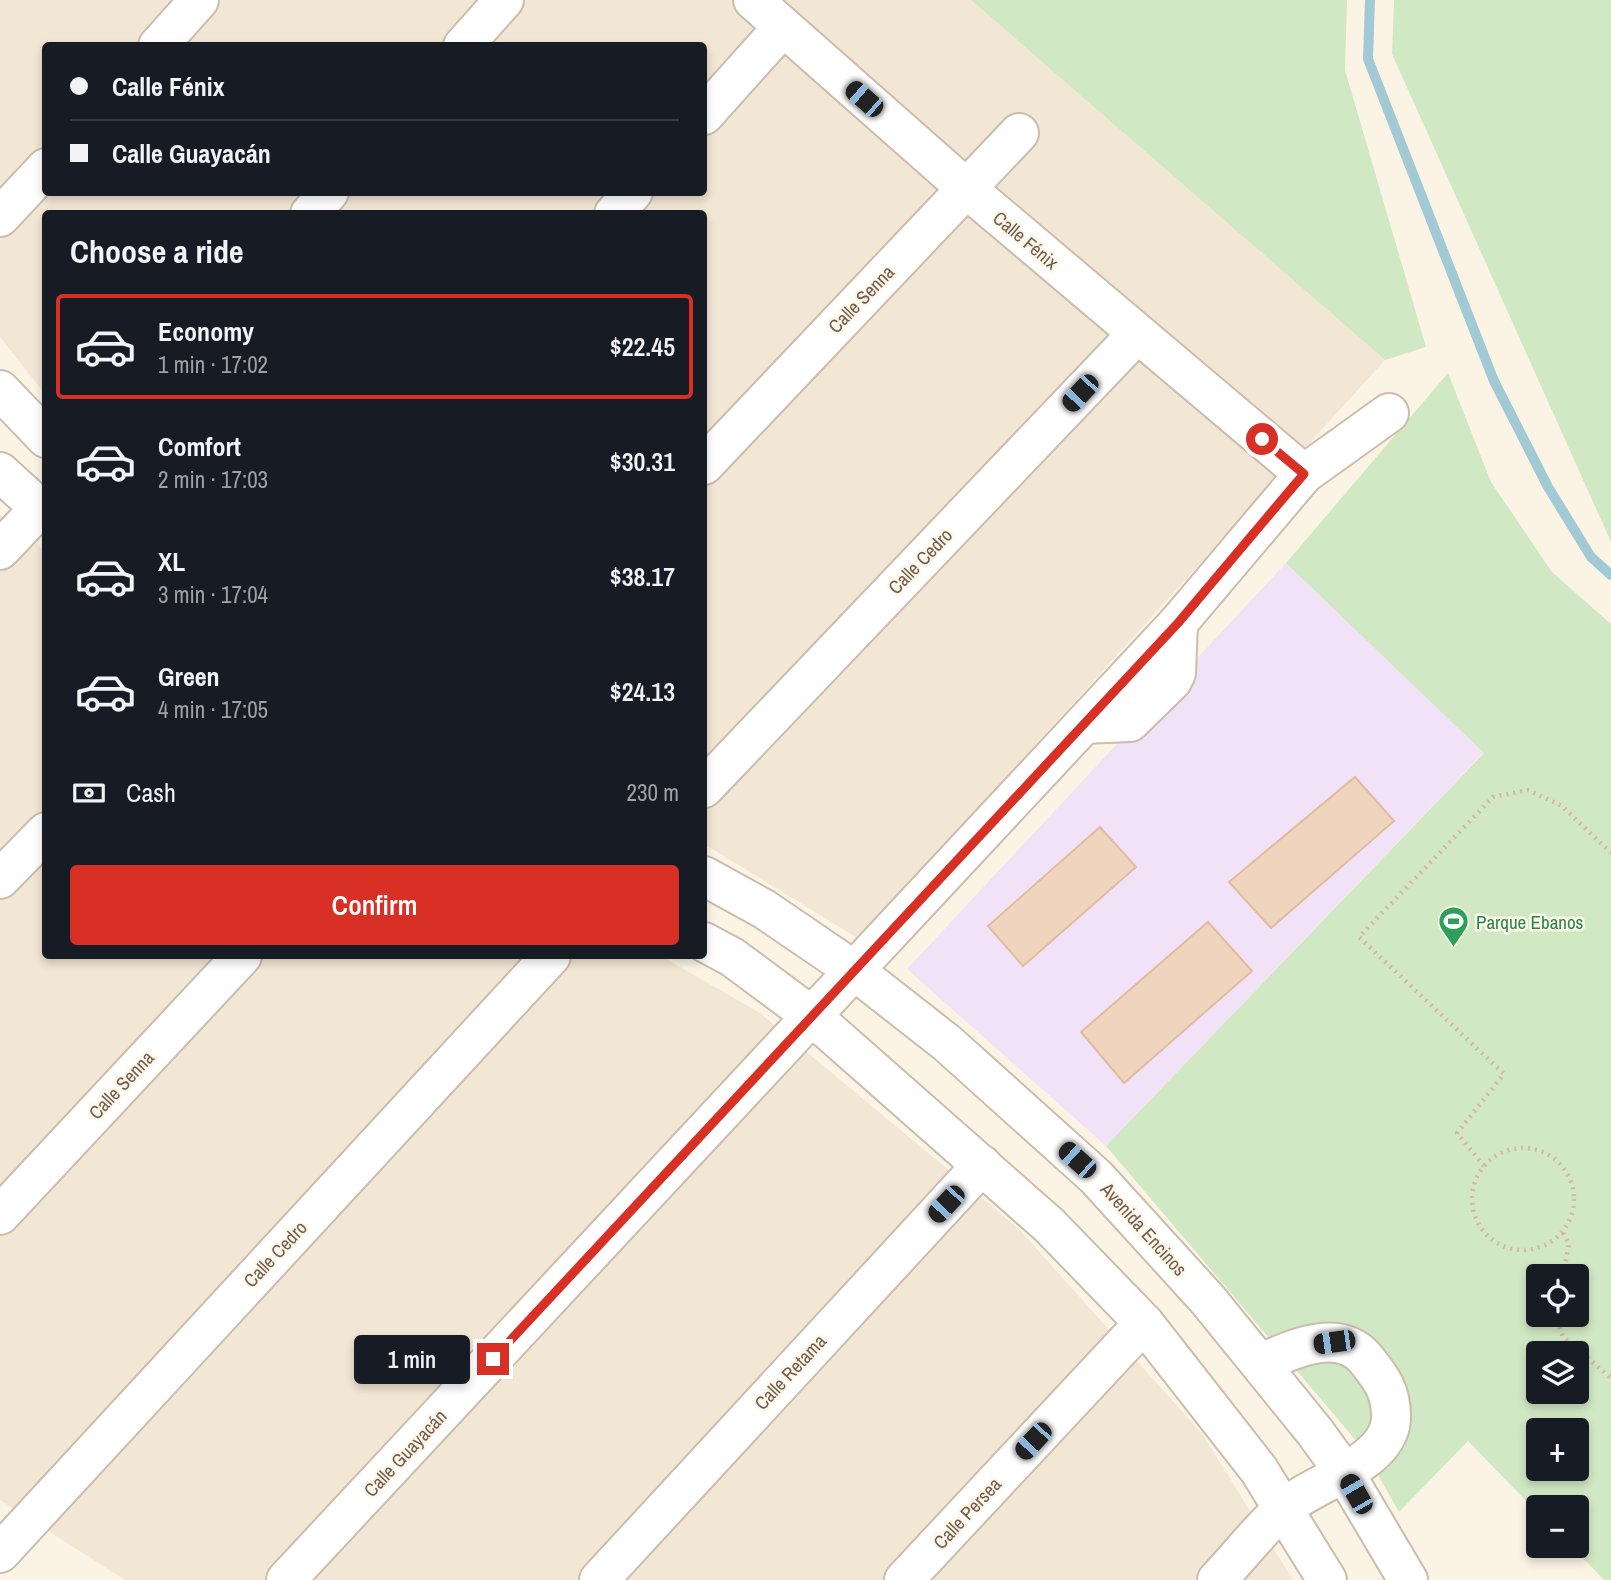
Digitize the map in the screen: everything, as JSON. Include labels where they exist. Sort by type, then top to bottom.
[{"type":"street","points":[[162,42],[199,0]]},
{"type":"street","points":[[467,42],[504,0]]},
{"type":"street","name":"Calle Fénix","points":[[753,0],[967,189],[1304,474]]},
{"type":"street","points":[[707,112],[783,27]]},
{"type":"street","name":"Calle Senna","points":[[707,462],[1019,133]]},
{"type":"street","points":[[0,217],[42,172]]},
{"type":"street","points":[[313,210],[326,196]]},
{"type":"street","points":[[618,210],[630,196]]},
{"type":"street","name":"Calle Cedro","points":[[707,785],[1137,334]]},
{"type":"street","points":[[0,390],[42,434]]},
{"type":"street","name":"Calle Guayacán","points":[[286,1580],[1178,623],[1304,474],[1389,413]]},
{"type":"street","points":[[0,472],[42,510]]},
{"type":"street","points":[[0,551],[42,512]]},
{"type":"street","points":[[0,879],[42,836]]},
{"type":"street","name":"Avenida Encinos","points":[[707,878],[764,909],[855,971],[947,1044],[1096,1177],[1208,1300],[1261,1363],[1344,1472],[1408,1580]]},
{"type":"street","points":[[707,944],[732,957],[813,1017],[1049,1225],[1144,1323],[1259,1470],[1327,1580]]},
{"type":"street","name":"Calle Senna","points":[[0,1215],[239,959]]},
{"type":"street","name":"Calle Cedro","points":[[0,1553],[548,959]]},
{"type":"street","name":"Calle Retama","points":[[598,1580],[982,1165]]},
{"type":"street","name":"Calle Persea","points":[[904,1580],[1144,1323]]},
{"type":"street","points":[[1217,1580],[1284,1508],[1373,1454],[1390,1431],[1392,1403],[1381,1377],[1358,1351],[1334,1342],[1302,1346],[1261,1363]]},
{"type":"street","points":[[0,1568],[19,1580]]},
{"type":"path","points":[[1484,1166],[1457,1133],[1504,1074],[1359,937],[1493,797],[1528,790],[1562,806],[1611,853]]},
{"type":"path","points":[[1512,1149],[1536,1150],[1557,1160],[1567,1173],[1573,1188],[1571,1219],[1563,1233],[1549,1244],[1532,1250],[1514,1250],[1497,1244],[1483,1232],[1474,1217],[1472,1200],[1475,1182],[1484,1166],[1497,1155],[1512,1149]]},
{"type":"path","points":[[1563,1233],[1569,1244],[1565,1264]]},
{"type":"path","points":[[1560,1327],[1563,1337],[1611,1378]]},
{"type":"shaded area","points":[[0,0],[971,0],[1385,360],[859,939],[707,846],[707,210],[42,210],[42,390],[0,337]]},
{"type":"shaded area","points":[[0,515],[42,549],[42,959],[666,959],[760,1013],[1018,1228],[1203,1435],[1293,1580],[125,1580],[0,1500]]},
{"type":"shaded area","points":[[1286,563],[1484,752],[1106,1146],[907,969]]},
{"type":"green space","points":[[971,0],[1347,0],[1345,70],[1426,347],[1385,360]]},
{"type":"green space","points":[[1394,0],[1611,0],[1611,542],[1392,54]]},
{"type":"green space","name":"Parque Ebanos","points":[[1448,373],[1491,482],[1552,572],[1611,624],[1611,1580],[1604,1580],[1583,1558],[1589,1558],[1589,1495],[1526,1495],[1526,1501],[1468,1441],[1399,1512],[1364,1450],[1106,1146],[1484,753],[1286,563]]},
{"type":"building","points":[[1355,777],[1394,821],[1271,928],[1229,882]]},
{"type":"building","points":[[1100,827],[1136,867],[1023,966],[988,926]]},
{"type":"building","points":[[1208,922],[1252,971],[1124,1083],[1081,1032]]},
{"type":"waterway","points":[[1370,0],[1368,59],[1494,381],[1548,487],[1591,557],[1611,575]]},
{"type":"place","name":"Parque Ebanos","points":[[1453,949]]},
{"type":"route","points":[[493,1359],[1178,623],[1304,474],[1262,439]]}]
